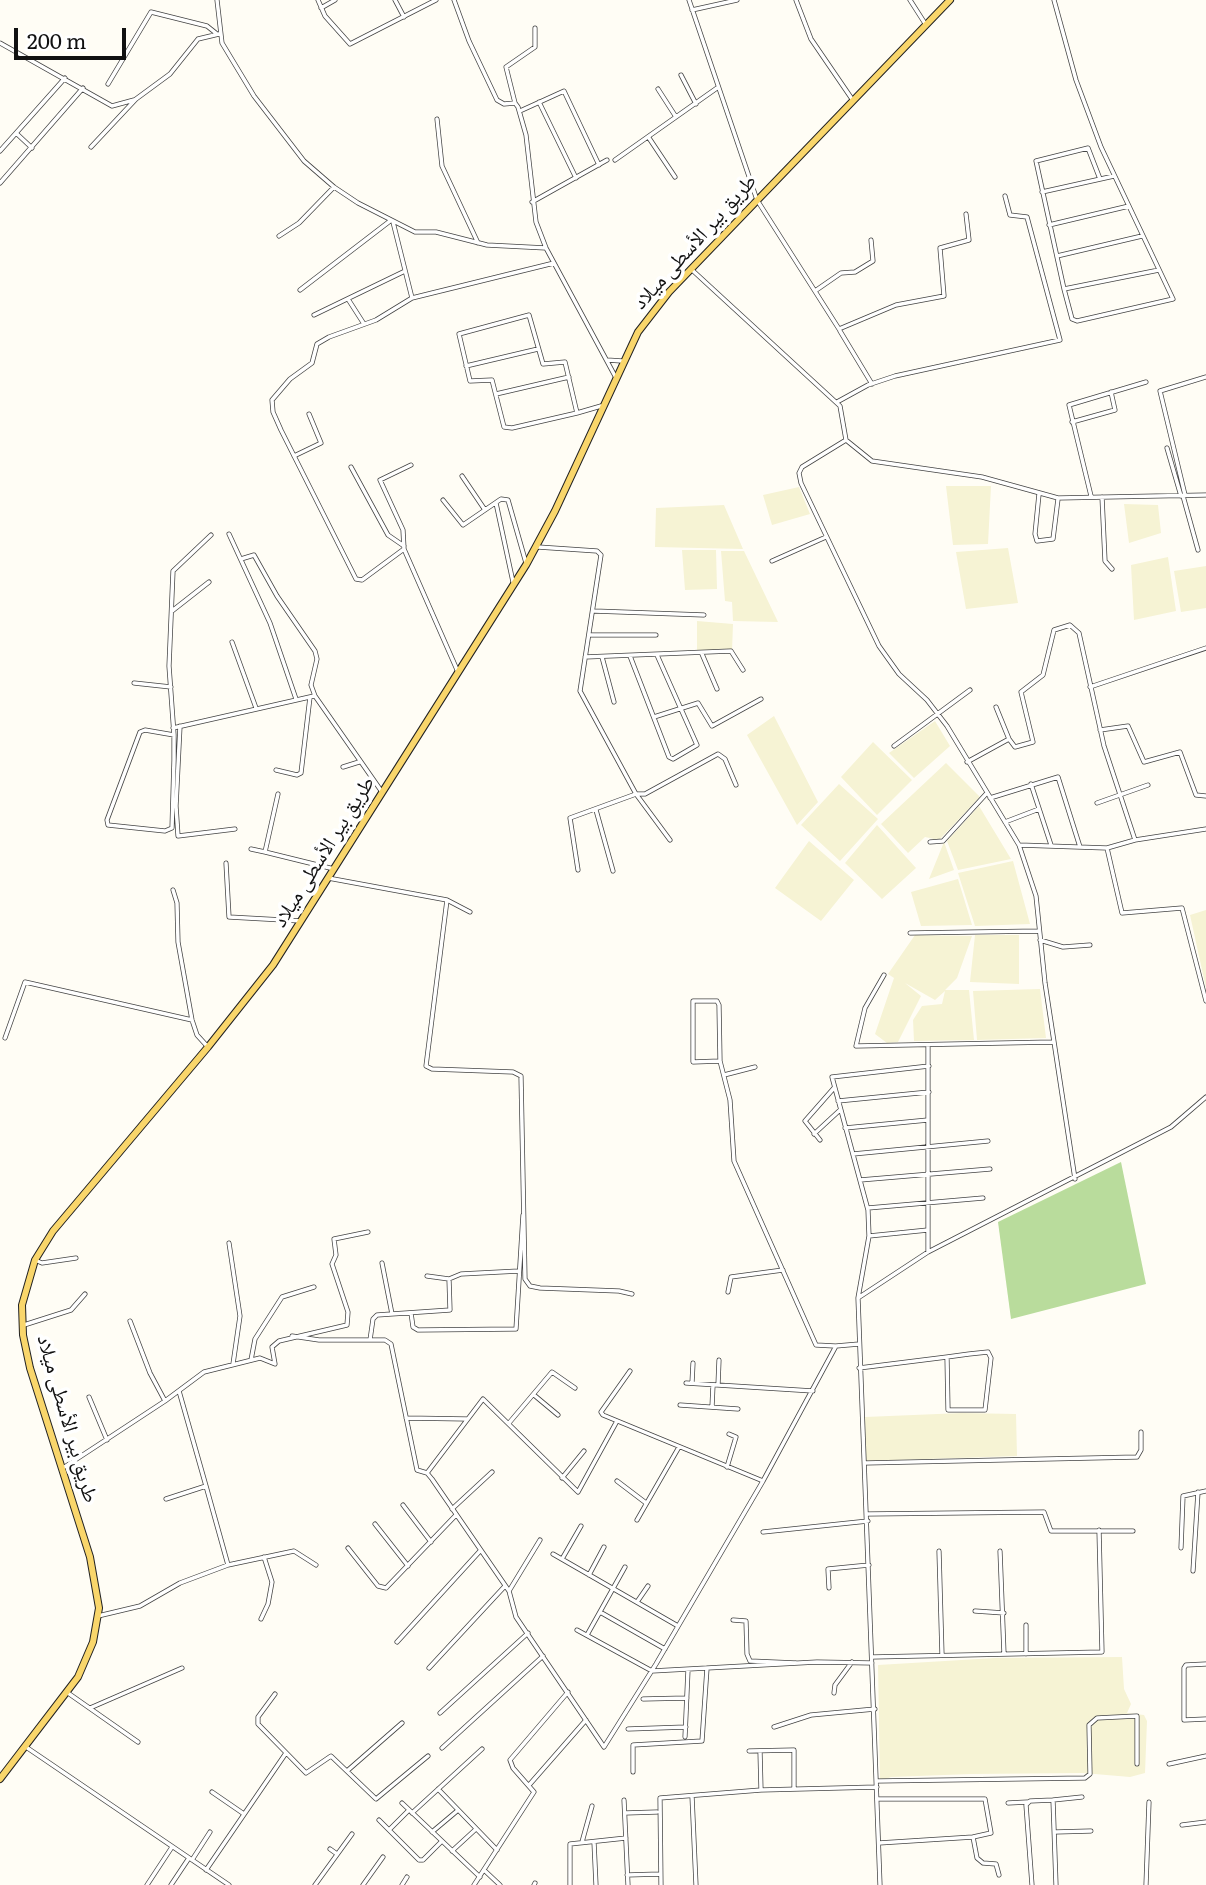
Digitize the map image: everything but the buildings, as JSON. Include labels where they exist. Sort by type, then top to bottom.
[{"type":"main road","name":"طريق بير الأسطى ميلاد","points":[[0,1779],[68,1693],[86,1663],[98,1616],[98,1592],[90,1557],[30,1368],[22,1326],[24,1297],[35,1260],[53,1231],[253,992],[301,920],[526,565],[604,406],[622,361],[648,318],[852,99],[950,0]]},
{"type":"street","points":[[217,0],[218,34],[266,115],[304,161],[334,187],[415,232],[436,232],[478,243],[546,248]]},
{"type":"street","points":[[317,0],[350,44],[436,0]]},
{"type":"street","points":[[321,8],[335,0]]},
{"type":"street","points":[[395,0],[404,17]]},
{"type":"street","points":[[454,0],[469,41],[497,100],[504,104],[515,103]]},
{"type":"street","points":[[689,0],[757,200],[872,384]]},
{"type":"street","points":[[692,10],[737,0]]},
{"type":"street","points":[[796,0],[811,40],[852,99]]},
{"type":"street","points":[[910,0],[926,25]]},
{"type":"street","points":[[1054,0],[1080,93],[1114,176],[1173,299],[1077,321],[1072,318],[1064,289],[1037,160],[1086,148],[1091,152],[1100,179]]},
{"type":"street","points":[[108,84],[151,12],[207,26],[218,34]]},
{"type":"street","points":[[535,28],[534,47],[506,66],[527,143],[532,202],[546,248],[615,376]]},
{"type":"street","points":[[91,147],[136,99],[170,74],[198,39],[218,34]]},
{"type":"street","points":[[0,43],[114,106],[136,99]]},
{"type":"street","points":[[681,75],[696,104]]},
{"type":"street","points":[[0,151],[65,78]]},
{"type":"street","points":[[0,183],[83,88]]},
{"type":"street","points":[[615,160],[718,88]]},
{"type":"street","points":[[658,89],[676,117]]},
{"type":"street","points":[[520,112],[564,91],[599,165]]},
{"type":"street","points":[[539,102],[576,178]]},
{"type":"street","points":[[437,119],[442,166],[478,243]]},
{"type":"street","points":[[16,134],[32,148]]},
{"type":"street","points":[[648,137],[675,177]]},
{"type":"street","points":[[532,202],[607,160]]},
{"type":"street","points":[[1042,192],[1114,176]]},
{"type":"street","points":[[279,236],[299,223],[334,187]]},
{"type":"street","points":[[837,402],[872,384],[925,368],[1060,340],[1027,217],[1010,215],[1005,196]]},
{"type":"street","points":[[1049,225],[1129,206]]},
{"type":"street","points":[[839,330],[896,305],[944,296],[940,248],[969,240],[966,214]]},
{"type":"street","points":[[391,221],[412,298]]},
{"type":"street","points":[[300,290],[391,221]]},
{"type":"street","points":[[1058,256],[1142,236]]},
{"type":"street","points":[[815,291],[841,273],[855,272],[873,261],[871,240]]},
{"type":"street","points":[[404,547],[362,580],[356,579],[273,412],[272,400],[290,379],[312,363],[317,344],[386,315],[412,298],[554,263]]},
{"type":"street","points":[[691,269],[837,402],[846,440],[872,461],[982,477],[1058,498],[1206,495]]},
{"type":"street","points":[[1064,289],[1159,270]]},
{"type":"street","points":[[314,315],[405,271]]},
{"type":"street","points":[[348,298],[364,324]]},
{"type":"street","points":[[577,413],[564,361],[544,364],[531,317],[526,315],[459,334],[471,382],[491,379],[506,428],[577,413],[604,406]]},
{"type":"street","points":[[466,366],[538,349]]},
{"type":"street","points":[[607,360],[622,361]]},
{"type":"street","points":[[495,394],[569,376]]},
{"type":"street","points":[[1183,496],[1160,391],[1206,377]]},
{"type":"street","points":[[1091,496],[1070,404],[1146,382]]},
{"type":"street","points":[[1072,422],[1115,410],[1111,392]]},
{"type":"street","points":[[294,456],[321,443],[309,414]]},
{"type":"street","points":[[846,440],[804,465],[799,473],[826,537],[879,646],[899,674],[937,713],[1019,845],[1033,882],[1053,1042],[1075,1178]]},
{"type":"street","points":[[1167,448],[1198,550]]},
{"type":"street","points":[[411,466],[380,480],[404,532],[404,547],[458,673]]},
{"type":"street","points":[[351,467],[388,534],[404,547]]},
{"type":"street","points":[[462,476],[485,510]]},
{"type":"street","points":[[1039,494],[1035,534],[1037,541],[1053,539],[1058,498]]},
{"type":"street","points":[[1102,497],[1105,561],[1112,569]]},
{"type":"street","points":[[443,500],[462,525],[503,499],[509,502],[526,565]]},
{"type":"street","points":[[496,503],[514,584]]},
{"type":"street","points":[[229,534],[270,623],[296,699]]},
{"type":"street","points":[[174,735],[145,730],[140,732],[107,820],[108,825],[168,831],[172,828],[174,735],[170,687],[174,568],[211,535]]},
{"type":"street","points":[[772,561],[826,537]]},
{"type":"street","points":[[536,547],[600,553],[594,611],[580,693],[636,794],[670,840]]},
{"type":"street","points":[[241,559],[254,555],[277,596],[315,651],[317,659],[301,773],[297,775],[276,769]]},
{"type":"street","points":[[172,611],[209,582]]},
{"type":"street","points":[[594,611],[704,614]]},
{"type":"street","points":[[996,707],[1015,747],[1033,742],[1021,692],[1043,675],[1054,630],[1070,625],[1079,633],[1100,730],[1135,840]]},
{"type":"street","points":[[589,635],[656,635]]},
{"type":"street","points":[[232,642],[256,708]]},
{"type":"street","points":[[1090,687],[1206,648]]},
{"type":"street","points":[[585,657],[734,652],[743,670]]},
{"type":"street","points":[[702,654],[717,689]]},
{"type":"street","points":[[630,656],[669,757],[673,759],[697,747],[657,655]]},
{"type":"street","points":[[602,657],[614,702]]},
{"type":"street","points":[[134,683],[170,687]]},
{"type":"street","points":[[894,746],[970,690]]},
{"type":"street","points":[[173,728],[312,696]]},
{"type":"street","points":[[312,696],[382,792]]},
{"type":"street","points":[[654,717],[699,704],[712,726],[761,699]]},
{"type":"street","points":[[180,726],[176,806],[178,836],[234,829]]},
{"type":"street","points":[[1100,730],[1128,726],[1144,762],[1180,752],[1195,793],[1206,796]]},
{"type":"street","points":[[967,762],[1009,739]]},
{"type":"street","points":[[578,870],[569,819],[659,788],[719,754],[725,759],[736,785]]},
{"type":"street","points":[[343,767],[359,762]]},
{"type":"street","points":[[930,842],[943,841],[988,796],[1058,777],[1080,846]]},
{"type":"street","points":[[1031,784],[1051,845]]},
{"type":"street","points":[[1097,803],[1148,785]]},
{"type":"street","points":[[265,852],[278,794]]},
{"type":"street","points":[[1005,822],[1039,809]]},
{"type":"street","points":[[596,810],[613,871]]},
{"type":"street","points":[[1019,845],[1107,848],[1135,840],[1206,829]]},
{"type":"street","points":[[1107,848],[1122,913],[1183,909],[1206,1001]]},
{"type":"street","points":[[251,849],[334,869]]},
{"type":"street","points":[[226,863],[229,917],[301,920]]},
{"type":"street","points":[[328,878],[447,900],[471,912]]},
{"type":"street","points":[[173,890],[177,903],[178,942],[192,1020],[197,1035],[208,1047]]},
{"type":"street","points":[[447,900],[426,1066],[432,1069],[513,1072],[521,1076],[524,1273],[530,1286],[632,1294]]},
{"type":"street","points":[[910,933],[1039,931]]},
{"type":"street","points":[[1040,940],[1063,947],[1090,945]]},
{"type":"street","points":[[884,975],[865,1008],[856,1046],[1053,1042]]},
{"type":"street","points":[[5,1038],[24,982],[192,1020]]},
{"type":"street","points":[[720,1062],[693,1062],[693,1001],[718,1002],[720,1062],[730,1100],[732,1155],[816,1345],[859,1344]]},
{"type":"street","points":[[928,1045],[928,1252]]},
{"type":"street","points":[[880,1885],[868,1521],[859,1368],[858,1298],[869,1236],[868,1208],[832,1079],[835,1075],[929,1066]]},
{"type":"street","points":[[724,1075],[755,1067]]},
{"type":"street","points":[[820,1140],[805,1121],[834,1088]]},
{"type":"street","points":[[838,1101],[929,1092]]},
{"type":"street","points":[[858,1298],[928,1252],[1175,1125],[1206,1097]]},
{"type":"street","points":[[814,1134],[840,1110]]},
{"type":"street","points":[[845,1128],[928,1120]]},
{"type":"street","points":[[853,1154],[988,1141]]},
{"type":"street","points":[[860,1181],[990,1169]]},
{"type":"street","points":[[868,1208],[983,1198]]},
{"type":"street","points":[[411,1313],[413,1327],[418,1330],[516,1329],[521,1223],[524,1213]]},
{"type":"street","points":[[869,1236],[928,1230]]},
{"type":"street","points":[[61,1468],[107,1440],[204,1372],[251,1360],[268,1359],[275,1364],[272,1347],[292,1336],[349,1323],[333,1267],[334,1239],[368,1232]]},
{"type":"street","points":[[229,1243],[240,1316],[233,1364]]},
{"type":"street","points":[[35,1260],[42,1263],[76,1258]]},
{"type":"street","points":[[382,1263],[392,1314]]},
{"type":"street","points":[[727,1292],[731,1276],[783,1270]]},
{"type":"street","points":[[427,1276],[449,1279],[461,1274],[519,1271]]},
{"type":"street","points":[[370,1340],[374,1316],[450,1310],[449,1279]]},
{"type":"street","points":[[251,1360],[255,1339],[282,1297],[314,1287]]},
{"type":"street","points":[[22,1326],[71,1310],[85,1294]]},
{"type":"street","points":[[130,1321],[145,1363],[165,1401]]},
{"type":"street","points":[[292,1336],[319,1340],[370,1340],[391,1344],[417,1470],[427,1473],[506,1586],[514,1614],[601,1745],[607,1746],[763,1481],[836,1346]]},
{"type":"street","points":[[859,1368],[947,1357],[988,1352],[990,1355],[985,1410],[948,1410],[947,1357]]},
{"type":"street","points":[[712,1408],[719,1360]]},
{"type":"street","points":[[693,1363],[689,1383],[813,1391]]},
{"type":"street","points":[[630,1371],[601,1412],[763,1481]]},
{"type":"street","points":[[509,1423],[552,1372],[575,1388]]},
{"type":"street","points":[[179,1391],[228,1564]]},
{"type":"street","points":[[534,1395],[558,1415]]},
{"type":"street","points":[[89,1397],[107,1440]]},
{"type":"street","points":[[427,1473],[483,1399],[578,1492],[617,1421]]},
{"type":"street","points":[[680,1405],[738,1409]]},
{"type":"street","points":[[406,1418],[468,1419]]},
{"type":"street","points":[[864,1464],[1137,1457],[1141,1450],[1141,1432]]},
{"type":"street","points":[[727,1467],[736,1437],[729,1434]]},
{"type":"street","points":[[636,1520],[679,1447]]},
{"type":"street","points":[[562,1478],[584,1451]]},
{"type":"street","points":[[452,1509],[492,1472]]},
{"type":"street","points":[[617,1481],[646,1503]]},
{"type":"street","points":[[166,1499],[206,1486]]},
{"type":"street","points":[[1181,1548],[1182,1499],[1185,1495],[1206,1491]]},
{"type":"street","points":[[1193,1571],[1198,1492]]},
{"type":"street","points":[[403,1505],[431,1542]]},
{"type":"street","points":[[867,1514],[1044,1512],[1051,1531],[1133,1531]]},
{"type":"street","points":[[348,1548],[382,1589],[390,1586],[456,1515]]},
{"type":"street","points":[[763,1532],[868,1521]]},
{"type":"street","points":[[375,1524],[408,1566]]},
{"type":"street","points":[[562,1559],[581,1526]]},
{"type":"street","points":[[872,1657],[1103,1651],[1099,1530]]},
{"type":"street","points":[[509,1591],[540,1539]]},
{"type":"street","points":[[589,1575],[604,1547]]},
{"type":"street","points":[[397,1642],[480,1550]]},
{"type":"street","points":[[939,1551],[942,1655]]},
{"type":"street","points":[[1000,1551],[1004,1654]]},
{"type":"street","points":[[98,1616],[140,1606],[180,1583],[228,1564],[297,1552],[316,1566]]},
{"type":"street","points":[[553,1553],[678,1626]]},
{"type":"street","points":[[261,1619],[268,1604],[272,1582],[264,1558]]},
{"type":"street","points":[[829,1588],[828,1569],[869,1565]]},
{"type":"street","points":[[587,1635],[625,1567]]},
{"type":"street","points":[[429,1668],[506,1586]]},
{"type":"street","points":[[638,1602],[648,1586]]},
{"type":"street","points":[[975,1611],[1004,1613]]},
{"type":"street","points":[[600,1612],[665,1649]]},
{"type":"street","points":[[733,1620],[747,1621],[747,1654],[750,1661],[797,1663]]},
{"type":"street","points":[[1026,1625],[1026,1654]]},
{"type":"street","points":[[577,1629],[652,1671],[797,1663],[872,1663]]},
{"type":"street","points":[[440,1713],[528,1633]]},
{"type":"street","points":[[442,1748],[543,1656]]},
{"type":"street","points":[[834,1693],[835,1685],[852,1662]]},
{"type":"street","points":[[1206,1664],[1186,1665],[1184,1668],[1184,1720],[1206,1720]]},
{"type":"street","points":[[90,1708],[182,1668]]},
{"type":"street","points":[[633,1772],[633,1745],[702,1741],[707,1668]]},
{"type":"street","points":[[685,1737],[688,1670]]},
{"type":"street","points":[[474,1885],[533,1795],[530,1784],[513,1768],[510,1760],[568,1692]]},
{"type":"street","points":[[68,1693],[138,1742]]},
{"type":"street","points":[[275,1694],[257,1722],[306,1773],[329,1756],[376,1799],[428,1756]]},
{"type":"street","points":[[643,1699],[687,1698]]},
{"type":"street","points":[[774,1727],[811,1715],[875,1709]]},
{"type":"street","points":[[877,1781],[1085,1778],[1090,1774],[1089,1725],[1097,1717],[1137,1716],[1137,1764]]},
{"type":"street","points":[[530,1784],[586,1720]]},
{"type":"street","points":[[347,1770],[402,1723]]},
{"type":"street","points":[[628,1729],[686,1727]]},
{"type":"street","points":[[26,1746],[229,1885]]},
{"type":"street","points":[[389,1830],[482,1749]]},
{"type":"street","points":[[749,1751],[794,1750],[794,1789]]},
{"type":"street","points":[[760,1751],[761,1790]]},
{"type":"street","points":[[206,1870],[286,1753]]},
{"type":"street","points":[[1169,1764],[1206,1756]]},
{"type":"street","points":[[660,1885],[660,1798],[761,1790],[877,1787]]},
{"type":"street","points":[[438,1789],[497,1850]]},
{"type":"street","points":[[212,1792],[244,1814]]},
{"type":"street","points":[[692,1796],[696,1885]]},
{"type":"street","points":[[877,1799],[982,1797],[986,1800],[992,1833],[973,1837],[879,1843]]},
{"type":"street","points":[[1008,1803],[1082,1797]]},
{"type":"street","points":[[625,1800],[628,1885]]},
{"type":"street","points":[[1053,1800],[1056,1885]]},
{"type":"street","points":[[1030,1801],[1026,1805],[1032,1885]]},
{"type":"street","points":[[1146,1885],[1149,1802]]},
{"type":"street","points":[[402,1803],[480,1877]]},
{"type":"street","points":[[582,1842],[592,1806]]},
{"type":"street","points":[[432,1832],[458,1810]]},
{"type":"street","points":[[625,1813],[658,1812]]},
{"type":"street","points":[[379,1820],[421,1860],[442,1841]]},
{"type":"street","points":[[1182,1825],[1206,1822]]},
{"type":"street","points":[[452,1851],[477,1829]]},
{"type":"street","points":[[1055,1832],[1091,1831]]},
{"type":"street","points":[[171,1885],[210,1832]]},
{"type":"street","points":[[315,1885],[352,1834]]},
{"type":"street","points":[[973,1837],[978,1860],[996,1864],[999,1875]]},
{"type":"street","points":[[570,1885],[569,1845],[626,1838]]},
{"type":"street","points":[[594,1841],[596,1885]]},
{"type":"street","points":[[147,1885],[172,1847]]},
{"type":"street","points":[[330,1849],[337,1854]]},
{"type":"street","points":[[363,1885],[383,1857]]},
{"type":"street","points":[[484,1870],[500,1885]]},
{"type":"street","points":[[627,1875],[660,1874]]},
{"type":"street","points":[[402,1885],[407,1877]]},
{"type":"shaded area","points":[[946,486],[991,486],[988,544],[953,545]]},
{"type":"shaded area","points":[[799,487],[810,514],[772,525],[763,495]]},
{"type":"shaded area","points":[[1124,504],[1158,505],[1161,533],[1129,543]]},
{"type":"shaded area","points":[[724,505],[743,549],[655,547],[656,508]]},
{"type":"shaded area","points":[[1008,548],[1018,603],[966,609],[956,552]]},
{"type":"shaded area","points":[[682,550],[716,550],[717,589],[685,590]]},
{"type":"shaded area","points":[[721,551],[744,551],[778,622],[733,621],[732,602],[725,601]]},
{"type":"shaded area","points":[[1168,557],[1176,611],[1134,620],[1131,565]]},
{"type":"shaded area","points":[[1206,566],[1206,608],[1181,612],[1174,571]]},
{"type":"shaded area","points":[[697,621],[733,624],[732,651],[697,652]]},
{"type":"shaded area","points":[[774,716],[818,802],[797,825],[747,735]]},
{"type":"shaded area","points":[[935,721],[950,746],[914,778],[889,753]]},
{"type":"shaded area","points":[[873,742],[912,780],[877,815],[841,777]]},
{"type":"shaded area","points":[[946,763],[980,797],[939,840],[925,837],[908,853],[881,824]]},
{"type":"shaded area","points":[[839,784],[878,819],[840,861],[801,825]]},
{"type":"shaded area","points":[[979,806],[1011,859],[958,870],[947,841]]},
{"type":"shaded area","points":[[877,825],[916,868],[882,899],[845,863]]},
{"type":"shaded area","points":[[809,841],[854,880],[821,921],[775,888]]},
{"type":"shaded area","points":[[944,842],[954,870],[929,879]]},
{"type":"shaded area","points":[[1013,861],[1030,924],[975,926],[958,873]]},
{"type":"shaded area","points":[[958,879],[972,925],[921,926],[911,892]]},
{"type":"shaded area","points":[[1206,910],[1206,988],[1190,915]]},
{"type":"shaded area","points":[[915,935],[972,936],[957,978],[945,990],[969,990],[974,1040],[914,1041],[913,1020],[922,1006],[942,1004],[945,991],[935,1000],[905,983],[921,996],[898,1042],[887,1043],[875,1034],[894,978],[888,974]]},
{"type":"shaded area","points":[[975,935],[1019,935],[1019,984],[970,982]]},
{"type":"shaded area","points":[[1040,989],[1046,1038],[977,1040],[973,991]]},
{"type":"shaded area","points":[[1016,1414],[1017,1456],[866,1461],[865,1417]]},
{"type":"shaded area","points":[[1122,1657],[1124,1689],[1131,1704],[1127,1713],[1144,1715],[1147,1721],[1145,1773],[1130,1777],[1083,1773],[971,1774],[891,1777],[880,1781],[878,1665],[995,1658]]},
{"type":"green space","points":[[1121,1162],[1146,1284],[1011,1319],[998,1222]]}]
